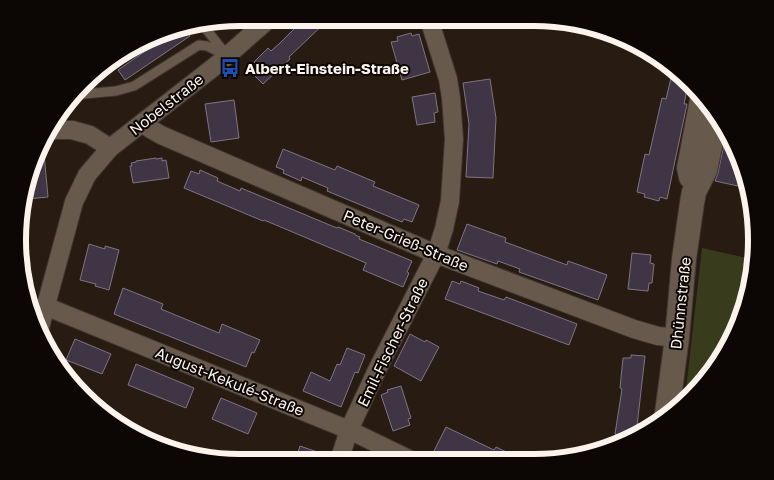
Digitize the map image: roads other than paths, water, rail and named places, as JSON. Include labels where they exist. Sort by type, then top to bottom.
[{"type":"main road","name":"Dhünnstraße","points":[[694,192],[689,168],[701,106]]},
{"type":"main road","name":"Dhünnstraße","points":[[668,407],[677,338],[683,267],[694,192],[705,170],[714,125]]},
{"type":"street","name":"Nobelstraße","points":[[110,148],[227,56],[261,26]]},
{"type":"street","name":"Emil-Fischer-Straße","points":[[341,454],[349,430],[376,370],[436,254],[450,201],[454,139],[452,98],[431,26]]},
{"type":"street","name":"Peter-Grieß-Straße","points":[[143,122],[161,135],[436,254],[634,329],[658,336],[677,338]]},
{"type":"street","points":[[42,319],[74,202],[87,175],[110,148],[90,135],[72,130],[57,130]]},
{"type":"street","name":"August-Kekulé-Straße","points":[[45,306],[349,430],[397,454]]},
{"type":"lane","points":[[206,29],[227,56]]},
{"type":"lane","points":[[84,94],[116,91],[134,86],[199,45],[207,46],[227,56]]},
{"type":"place","name":"Albert-Einstein-Straße","points":[[230,68]]}]
